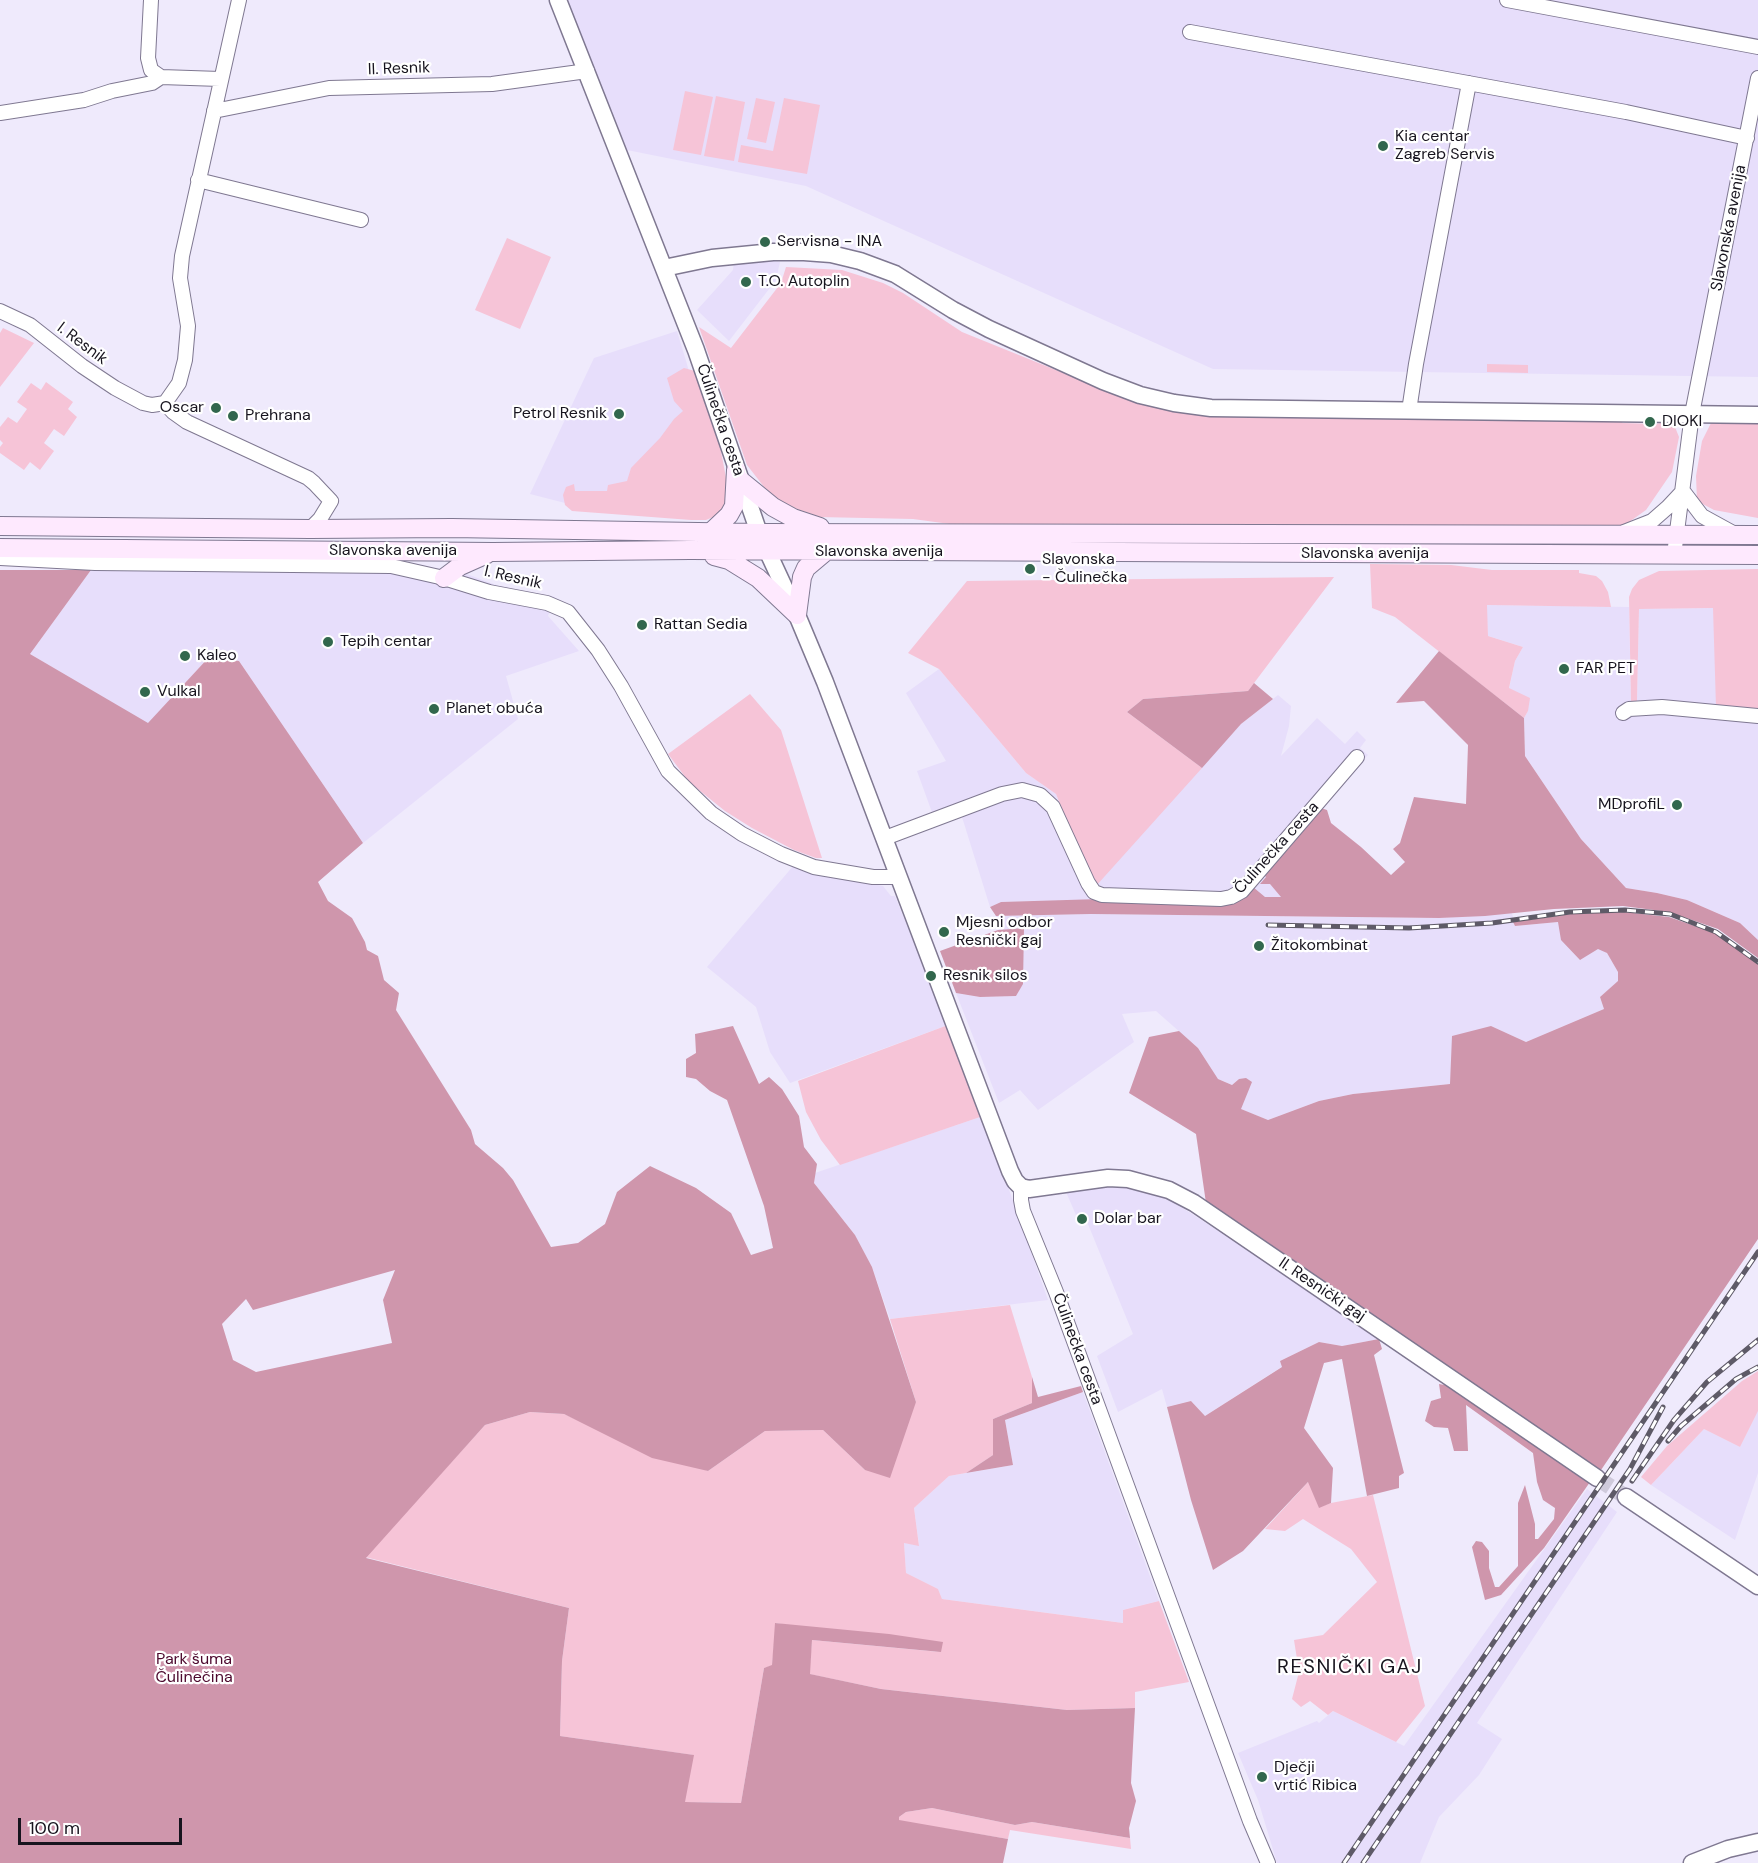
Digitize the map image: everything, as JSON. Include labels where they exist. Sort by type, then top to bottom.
[{"type":"main road","points":[[738,474],[764,501],[780,511],[804,523],[836,531]]},
{"type":"main road","points":[[711,532],[729,515],[734,506],[738,474]]},
{"type":"main road","name":"Slavonska avenija","points":[[0,526],[463,528],[711,532],[1758,535]]},
{"type":"main road","name":"Slavonska avenija","points":[[0,548],[493,552],[690,550],[1758,555]]},
{"type":"main road","points":[[690,550],[736,564],[758,578],[797,615]]},
{"type":"main road","points":[[444,578],[468,562],[493,552]]},
{"type":"main road","points":[[797,615],[802,577],[806,568],[825,552]]},
{"type":"street","points":[[151,0],[148,58],[151,70],[161,77],[220,79]]},
{"type":"street","points":[[165,404],[179,383],[187,348],[188,326],[180,278],[182,256],[239,0]]},
{"type":"street","name":"Čulinečka cesta","points":[[558,0],[696,350],[759,532],[797,615],[885,838],[1010,1171],[1021,1187],[1023,1211],[1061,1303],[1246,1810],[1268,1863]]},
{"type":"street","points":[[1507,0],[1758,47]]},
{"type":"street","points":[[1190,32],[1626,112],[1747,138]]},
{"type":"street","name":"II. Resnik","points":[[214,111],[329,88],[492,84],[586,72]]},
{"type":"street","points":[[0,113],[84,100],[112,91],[152,83],[161,77]]},
{"type":"street","name":"Slavonska avenija","points":[[1678,536],[1692,414],[1758,78]]},
{"type":"street","points":[[1409,411],[1469,83]]},
{"type":"street","points":[[198,180],[361,220]]},
{"type":"street","points":[[664,268],[712,258],[773,252],[831,254],[860,261],[895,274],[962,315],[1103,381],[1140,395],[1211,408],[1758,415]]},
{"type":"street","name":"I. Resnik","points":[[0,310],[30,326],[115,388],[152,405],[165,404],[187,422],[308,478],[331,501]]},
{"type":"street","name":"Slavonska avenija","points":[[1617,535],[1652,521],[1683,491]]},
{"type":"street","name":"Slavonska avenija","points":[[1683,491],[1702,516],[1737,535]]},
{"type":"street","name":"Slavonska avenija","points":[[310,529],[320,519],[331,501]]},
{"type":"street","points":[[1674,555],[1678,536]]},
{"type":"street","name":"I. Resnik","points":[[0,558],[95,563],[391,566],[547,603],[568,612],[621,686],[668,771],[711,813],[742,834],[781,854],[814,867],[873,877],[899,877]]},
{"type":"street","points":[[1623,713],[1629,709],[1662,707],[1758,716]]},
{"type":"street","name":"Čulinečka cesta","points":[[885,838],[1002,794],[1022,790],[1040,795],[1053,807],[1094,892],[1102,895],[1221,899],[1242,891],[1357,757]]},
{"type":"street","name":"II. Resnički gaj","points":[[1021,1187],[1029,1189],[1108,1178],[1128,1179],[1169,1190],[1194,1203],[1597,1478]]},
{"type":"street","points":[[1626,1497],[1758,1586]]},
{"type":"street","points":[[1692,1863],[1728,1849],[1755,1844]]},
{"type":"shaded area","points":[[567,0],[1758,0],[1758,377],[1213,369],[806,186],[627,150]]},
{"type":"shaded area","points":[[685,91],[713,97],[701,155],[673,150]]},
{"type":"shaded area","points":[[716,96],[745,102],[734,161],[704,156]]},
{"type":"shaded area","points":[[756,98],[775,102],[766,143],[747,139]]},
{"type":"shaded area","points":[[784,98],[820,105],[807,174],[738,162],[741,145],[773,151]]},
{"type":"shaded area","points":[[507,238],[551,257],[520,329],[475,310]]},
{"type":"shaded area","points":[[767,260],[780,262],[776,280],[729,341],[697,310],[733,270],[734,262]]},
{"type":"shaded area","points":[[786,267],[842,270],[883,283],[903,293],[962,332],[1125,398],[1159,408],[1211,416],[1619,420],[1623,423],[1656,424],[1665,422],[1675,427],[1679,437],[1672,472],[1646,510],[1622,527],[950,524],[913,519],[818,517],[775,501],[747,465],[699,327],[731,348],[781,283]]},
{"type":"shaded area","points":[[3,328],[34,343],[0,387],[0,333]]},
{"type":"shaded area","points":[[677,331],[723,484],[569,504],[530,494],[594,358]]},
{"type":"shaded area","points":[[1487,364],[1528,365],[1528,373],[1487,372]]},
{"type":"shaded area","points":[[684,368],[695,371],[719,441],[728,488],[727,504],[718,515],[706,520],[572,511],[565,505],[563,495],[566,487],[574,484],[575,491],[607,491],[608,485],[627,481],[631,468],[683,411],[674,401],[667,378]]},
{"type":"shaded area","points":[[46,382],[73,402],[68,409],[77,417],[64,436],[54,429],[44,443],[54,451],[40,470],[30,462],[24,470],[0,453],[3,443],[0,440],[0,427],[8,417],[17,423],[27,409],[17,402],[31,383],[41,390]]},
{"type":"shaded area","points":[[1758,422],[1758,518],[1714,510],[1697,501],[1696,476],[1702,441],[1711,423]]},
{"type":"shaded area","points":[[96,558],[399,562],[464,573],[499,586],[555,597],[548,616],[579,651],[506,676],[518,719],[363,843],[239,661],[210,656],[148,724],[30,654],[91,570]]},
{"type":"shaded area","points":[[1370,564],[1451,565],[1492,570],[1579,570],[1579,573],[1596,576],[1602,581],[1608,592],[1611,607],[1487,605],[1488,636],[1523,647],[1515,661],[1509,688],[1530,698],[1528,711],[1524,718],[1395,617],[1372,608]]},
{"type":"shaded area","points":[[1758,569],[1758,709],[1716,707],[1713,608],[1639,609],[1637,701],[1631,703],[1629,597],[1639,580],[1659,571]]},
{"type":"shaded area","points":[[1334,577],[1248,691],[1143,699],[1127,712],[1202,768],[1096,886],[1091,881],[1056,794],[1026,773],[939,669],[908,653],[967,581]]},
{"type":"shaded area","points":[[1486,605],[1629,607],[1631,702],[1637,701],[1639,609],[1714,608],[1758,721],[1758,940],[1740,923],[1687,900],[1626,888],[1581,839],[1525,756],[1524,718],[1528,711],[1509,689],[1515,661],[1523,647],[1488,636]]},
{"type":"shaded area","points":[[939,669],[1026,773],[1056,794],[1091,881],[1241,724],[1278,695],[1291,706],[1289,726],[1281,756],[1317,718],[1345,744],[1357,731],[1366,740],[1360,748],[1368,755],[1318,807],[1264,875],[1266,877],[1261,884],[1270,884],[1282,897],[1001,902],[990,907],[962,817],[933,815],[917,771],[946,761],[906,693]]},
{"type":"shaded area","points":[[750,694],[781,730],[822,858],[794,850],[725,811],[689,782],[668,754]]},
{"type":"shaded area","points":[[794,865],[814,873],[883,886],[891,896],[895,896],[948,1025],[790,1083],[770,1052],[756,1007],[707,967]]},
{"type":"shaded area","points":[[1512,913],[1515,926],[1558,922],[1607,953],[1618,972],[1618,982],[1600,997],[1604,1009],[1526,1042],[1491,1026],[1450,1084],[1353,1094],[1319,1101],[1268,1120],[1240,1109],[1239,1079],[1232,1085],[1218,1079],[1198,1048],[1156,1011],[1122,1014],[1134,1042],[1038,1110],[1020,1090],[999,1103],[956,993],[980,997],[1016,996],[1022,984],[1024,929],[998,930],[996,916],[1091,914],[1439,918]]},
{"type":"shaded area","points":[[948,1025],[983,1116],[840,1165],[821,1140],[806,1112],[798,1081]]},
{"type":"shaded area","points":[[983,1116],[1048,1300],[890,1319],[872,1267],[855,1235],[814,1183],[815,1173]]},
{"type":"shaded area","points":[[1104,1187],[1128,1188],[1153,1193],[1175,1203],[1299,1283],[1379,1339],[1342,1346],[1319,1342],[1280,1361],[1283,1366],[1205,1416],[1191,1401],[1167,1407],[1162,1389],[1118,1412],[1097,1356],[1133,1334],[1083,1212],[1076,1215],[1066,1192]]},
{"type":"shaded area","points":[[1010,1305],[1032,1377],[1032,1403],[993,1419],[993,1455],[966,1473],[949,1476],[914,1508],[919,1546],[904,1543],[906,1573],[938,1589],[942,1599],[1123,1623],[1123,1610],[1159,1601],[1189,1682],[1135,1692],[1135,1708],[1067,1710],[881,1689],[809,1674],[812,1640],[940,1652],[776,1623],[772,1666],[764,1668],[741,1803],[684,1802],[693,1755],[560,1736],[562,1661],[569,1608],[365,1557],[485,1425],[530,1412],[564,1414],[708,1471],[765,1431],[823,1430],[865,1470],[916,1402],[890,1319]]},
{"type":"shaded area","points":[[1758,1371],[1758,1411],[1740,1447],[1704,1429],[1651,1485],[1641,1477],[1667,1446],[1742,1381]]},
{"type":"shaded area","points":[[1083,1392],[1159,1601],[1123,1610],[1124,1623],[942,1599],[938,1589],[906,1573],[904,1543],[919,1545],[914,1508],[949,1476],[1013,1465],[1005,1420]]},
{"type":"shaded area","points":[[1758,1411],[1758,1473],[1735,1540],[1651,1485],[1704,1429],[1740,1447]]},
{"type":"shaded area","points":[[1309,1481],[1319,1507],[1373,1495],[1425,1706],[1396,1742],[1333,1711],[1328,1715],[1310,1701],[1301,1707],[1292,1699],[1299,1672],[1294,1640],[1323,1635],[1377,1582],[1351,1549],[1303,1519],[1285,1531],[1265,1529]]},
{"type":"shaded area","points":[[1587,1489],[1617,1512],[1477,1723],[1502,1739],[1479,1775],[1439,1817],[1420,1863],[1277,1863],[1258,1800],[1238,1753],[1317,1721],[1319,1723],[1333,1711],[1404,1746]]},
{"type":"shaded area","points":[[932,1808],[1015,1825],[1032,1822],[1130,1838],[1131,1849],[1010,1830],[1008,1839],[899,1821],[899,1817],[906,1812]]},
{"type":"green space","name":"Park šuma Čulinečina","points":[[0,570],[91,570],[30,654],[148,723],[210,656],[239,661],[363,843],[318,882],[328,901],[352,918],[367,950],[378,956],[384,980],[399,993],[396,1010],[471,1130],[475,1144],[503,1168],[513,1180],[551,1247],[578,1243],[605,1224],[617,1192],[650,1166],[696,1188],[731,1213],[751,1255],[773,1248],[764,1206],[727,1100],[710,1091],[696,1079],[686,1077],[686,1059],[696,1053],[695,1034],[733,1026],[759,1084],[769,1077],[782,1089],[799,1116],[804,1147],[817,1164],[814,1183],[855,1235],[872,1267],[916,1402],[890,1478],[865,1470],[823,1430],[765,1431],[708,1471],[652,1458],[564,1414],[530,1412],[485,1425],[366,1558],[569,1608],[562,1661],[560,1736],[694,1755],[685,1802],[741,1803],[764,1668],[772,1665],[775,1623],[889,1634],[943,1642],[941,1652],[812,1640],[810,1674],[881,1689],[1067,1710],[1135,1708],[1131,1783],[1136,1801],[1129,1828],[1130,1838],[1032,1822],[1015,1825],[932,1808],[906,1812],[899,1817],[899,1820],[1008,1839],[1003,1863],[0,1863]],"holes":[[[395,1270],[383,1300],[392,1343],[256,1372],[233,1360],[222,1324],[246,1299],[253,1310]]]},
{"type":"green space","points":[[1439,651],[1524,718],[1525,756],[1581,839],[1626,888],[1687,900],[1740,923],[1758,940],[1758,958],[1718,929],[1669,912],[1623,906],[1439,918],[1091,914],[996,916],[990,907],[1001,902],[1100,899],[1229,901],[1253,887],[1265,897],[1281,897],[1270,884],[1260,884],[1266,877],[1264,875],[1318,807],[1327,810],[1331,823],[1391,875],[1405,862],[1393,849],[1400,843],[1414,797],[1466,804],[1468,745],[1424,701],[1396,703]]},
{"type":"green space","points":[[1254,683],[1273,699],[1241,724],[1202,768],[1127,712],[1143,699],[1248,691]]},
{"type":"green space","points":[[1624,912],[1669,917],[1715,933],[1758,964],[1758,1239],[1601,1470],[1206,1203],[1196,1134],[1129,1093],[1149,1037],[1179,1031],[1198,1048],[1218,1079],[1232,1085],[1239,1079],[1246,1078],[1252,1082],[1241,1109],[1268,1120],[1319,1101],[1353,1094],[1450,1084],[1452,1036],[1491,1026],[1526,1042],[1604,1009],[1600,997],[1618,981],[1618,972],[1607,953],[1598,949],[1580,960],[1561,940],[1558,922],[1515,926],[1513,922],[1571,914]]},
{"type":"green space","points":[[1024,928],[1023,984],[1016,996],[980,997],[956,993],[940,951],[998,930]]},
{"type":"green space","points":[[1379,1339],[1382,1349],[1374,1355],[1404,1473],[1399,1476],[1399,1488],[1367,1496],[1342,1359],[1324,1363],[1304,1428],[1333,1468],[1331,1503],[1319,1508],[1308,1482],[1243,1551],[1213,1570],[1191,1500],[1167,1407],[1191,1401],[1205,1416],[1282,1367],[1280,1361],[1319,1342],[1342,1346]]},
{"type":"green space","points":[[1032,1377],[1038,1397],[1081,1386],[1083,1392],[1005,1420],[1013,1465],[966,1473],[993,1455],[993,1419],[1032,1403]]},
{"type":"green space","points":[[1439,1384],[1450,1386],[1590,1482],[1544,1548],[1501,1595],[1485,1600],[1472,1547],[1476,1541],[1482,1542],[1489,1551],[1489,1568],[1495,1587],[1499,1587],[1518,1566],[1518,1503],[1525,1485],[1535,1524],[1535,1539],[1538,1539],[1554,1519],[1555,1508],[1543,1500],[1537,1482],[1533,1453],[1466,1405],[1468,1451],[1454,1451],[1448,1428],[1434,1427],[1425,1421],[1431,1401],[1441,1398]]},
{"type":"tunnel","points":[[1597,1478],[1626,1497]]},
{"type":"railway","points":[[1268,925],[1409,928],[1492,923],[1570,912],[1625,910],[1670,914],[1716,932],[1758,962]]},
{"type":"railway","points":[[1344,1863],[1758,1252]]},
{"type":"railway","points":[[1632,1481],[1674,1420],[1707,1382],[1758,1340]]},
{"type":"railway","points":[[1668,1441],[1681,1426],[1736,1379],[1758,1367]]},
{"type":"railway","points":[[1363,1863],[1630,1469],[1663,1407]]},
{"type":"place","name":"Kia centar Zagreb Servis","points":[[1383,146]]},
{"type":"place","name":"Servisna - INA","points":[[765,242]]},
{"type":"place","name":"T.O. Autoplin","points":[[746,282]]},
{"type":"place","name":"Oscar","points":[[216,408]]},
{"type":"place","name":"Petrol Resnik","points":[[619,414]]},
{"type":"place","name":"Prehrana","points":[[233,416]]},
{"type":"place","name":"DIOKI","points":[[1650,422]]},
{"type":"place","name":"Slavonska - Čulinečka","points":[[1030,569]]},
{"type":"place","name":"Rattan Sedia","points":[[642,625]]},
{"type":"place","name":"Tepih centar","points":[[328,642]]},
{"type":"place","name":"Kaleo","points":[[185,656]]},
{"type":"place","name":"FAR PET","points":[[1564,669]]},
{"type":"place","name":"Vulkal","points":[[145,692]]},
{"type":"place","name":"Planet obuća","points":[[434,709]]},
{"type":"place","name":"MDprofiL","points":[[1677,805]]},
{"type":"place","name":"Mjesni odbor Resnički gaj","points":[[944,932]]},
{"type":"place","name":"Žitokombinat","points":[[1259,946]]},
{"type":"place","name":"Resnik silos","points":[[931,976]]},
{"type":"place","name":"Dolar bar","points":[[1082,1219]]},
{"type":"place","name":"Dječji vrtić Ribica","points":[[1262,1777]]},
{"type":"district","name":"RESNIČKI GAJ","points":[[1350,1668]]}]
